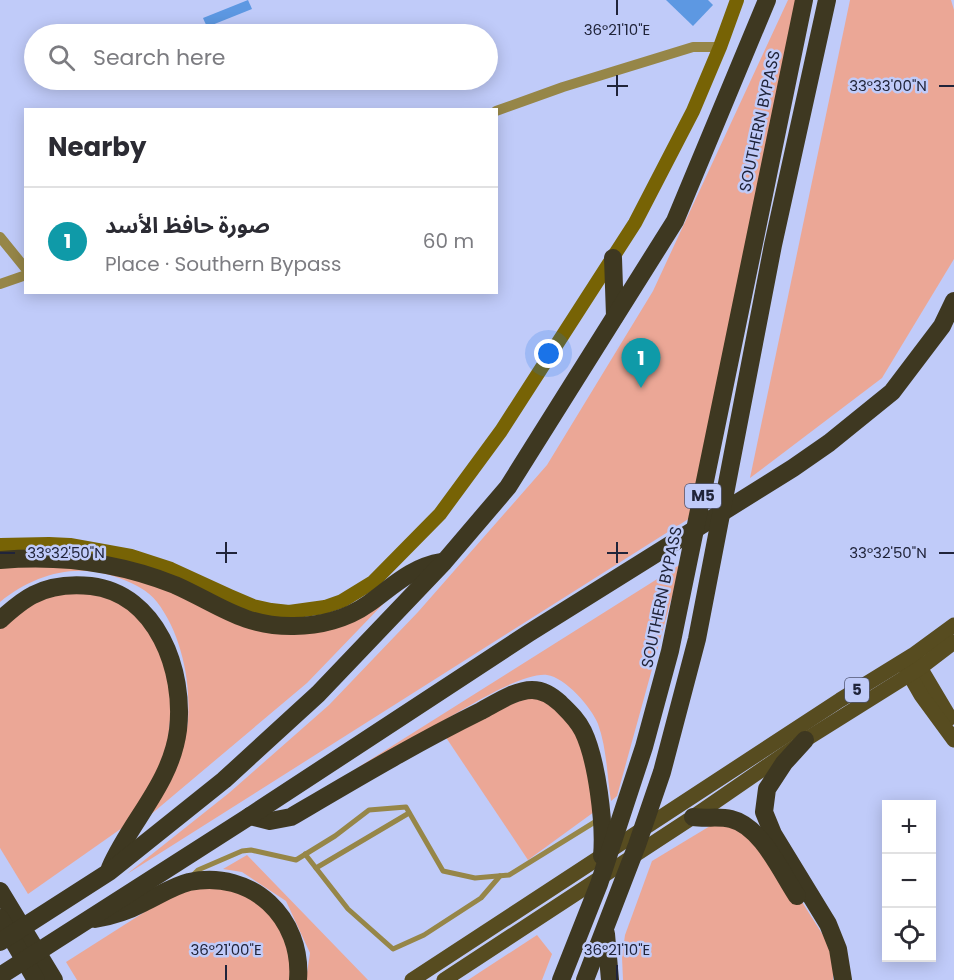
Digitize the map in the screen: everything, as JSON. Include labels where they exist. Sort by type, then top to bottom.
[{"type":"highway","points":[[0,942],[109,872],[224,780],[318,694],[444,562],[508,487],[675,221],[767,0]]},
{"type":"highway","name":"SOUTHERN BYPASS","points":[[561,980],[599,884],[645,747],[670,651],[804,0]]},
{"type":"highway","name":"M5","points":[[585,980],[662,772],[697,639],[773,245],[827,0]]},
{"type":"highway","points":[[613,258],[615,317]]},
{"type":"highway","points":[[5,972],[829,443],[892,392],[942,326],[954,301]]},
{"type":"highway","points":[[0,560],[40,559],[114,567],[135,572],[177,586],[244,619],[276,626],[326,623],[347,615],[366,606],[405,576],[424,567],[444,562]]},
{"type":"highway","points":[[0,620],[33,595],[48,589],[64,586],[98,587],[128,599],[142,612],[164,643],[176,678],[178,697],[178,731],[175,748],[163,780],[124,842],[109,872]]},
{"type":"highway","points":[[249,816],[270,821],[291,817],[435,734],[517,694],[534,690],[545,692],[572,715],[583,731],[596,778],[601,818],[603,842],[599,884]]},
{"type":"highway","points":[[805,740],[784,763],[767,789],[764,812],[773,834],[828,924],[838,950],[843,980]]},
{"type":"highway","points":[[693,818],[729,818],[738,821],[759,838],[818,930],[827,954],[831,980]]},
{"type":"highway","points":[[77,925],[119,914],[189,882],[204,880],[234,884],[256,894],[276,909],[286,922],[297,952],[297,980]]},
{"type":"highway","points":[[0,891],[54,980]]},
{"type":"highway","points":[[0,918],[36,980]]},
{"type":"highway","points":[[605,929],[610,980]]},
{"type":"main road","name":"5","points":[[412,980],[693,798],[805,740],[911,665],[954,625]]},
{"type":"main road","name":"5","points":[[444,980],[693,818],[763,760],[911,665],[954,642]]},
{"type":"main road","points":[[911,665],[954,723]]},
{"type":"main road","points":[[911,665],[954,740]]},
{"type":"street","points":[[0,545],[70,545],[131,556],[171,569],[253,606],[271,610],[307,611],[342,601],[373,582],[440,514],[501,431],[635,223],[688,121],[720,47],[736,0]]},
{"type":"street","points":[[498,110],[563,87],[693,47],[720,47]]},
{"type":"street","points":[[0,237],[24,267]]},
{"type":"street","points":[[0,284],[24,276]]},
{"type":"lane","points":[[189,882],[198,870],[242,851],[251,850],[296,860],[335,836],[369,810],[406,807],[444,872],[475,878],[509,875],[601,818]]},
{"type":"lane","points":[[316,868],[409,813]]},
{"type":"lane","points":[[305,854],[348,909],[393,949],[424,936],[481,898],[500,876]]},
{"type":"shaded area","points":[[788,0],[796,0],[690,518],[127,874],[229,793],[329,705],[418,612],[547,465],[653,291]]},
{"type":"shaded area","points":[[850,0],[951,0],[954,10],[954,259],[882,378],[750,478]]},
{"type":"shaded area","points":[[0,560],[107,564],[283,630],[386,601],[307,683],[149,816],[178,758],[188,720],[188,689],[183,658],[165,614],[157,602],[140,587],[103,573],[87,571],[72,571],[42,578],[13,592],[0,602]]},
{"type":"shaded area","points":[[681,564],[617,796],[611,801],[603,743],[595,717],[569,687],[562,681],[547,675],[534,676],[502,688],[354,770]]},
{"type":"shaded area","points":[[83,584],[145,614],[173,690],[167,751],[157,777],[122,828],[28,894],[0,848],[0,624],[21,605]]},
{"type":"shaded area","points":[[545,692],[581,730],[594,812],[528,860],[445,736],[486,713]]},
{"type":"shaded area","points":[[720,820],[764,842],[828,943],[833,961],[833,980],[623,980],[622,957],[625,935],[652,861]]},
{"type":"shaded area","points":[[247,855],[368,980],[306,980],[310,953],[286,901],[242,872],[223,869]]},
{"type":"shaded area","points":[[187,885],[235,887],[276,910],[293,953],[290,980],[77,980],[66,962]]},
{"type":"shaded area","points":[[537,935],[552,954],[542,980],[468,980]]},
{"type":"building","points":[[248,0],[252,9],[214,24],[206,24],[203,18]]},
{"type":"building","points":[[666,0],[708,0],[713,5],[693,26]]},
{"type":"place","name":"صورة حافظ الأسد","points":[[641,388]]}]
